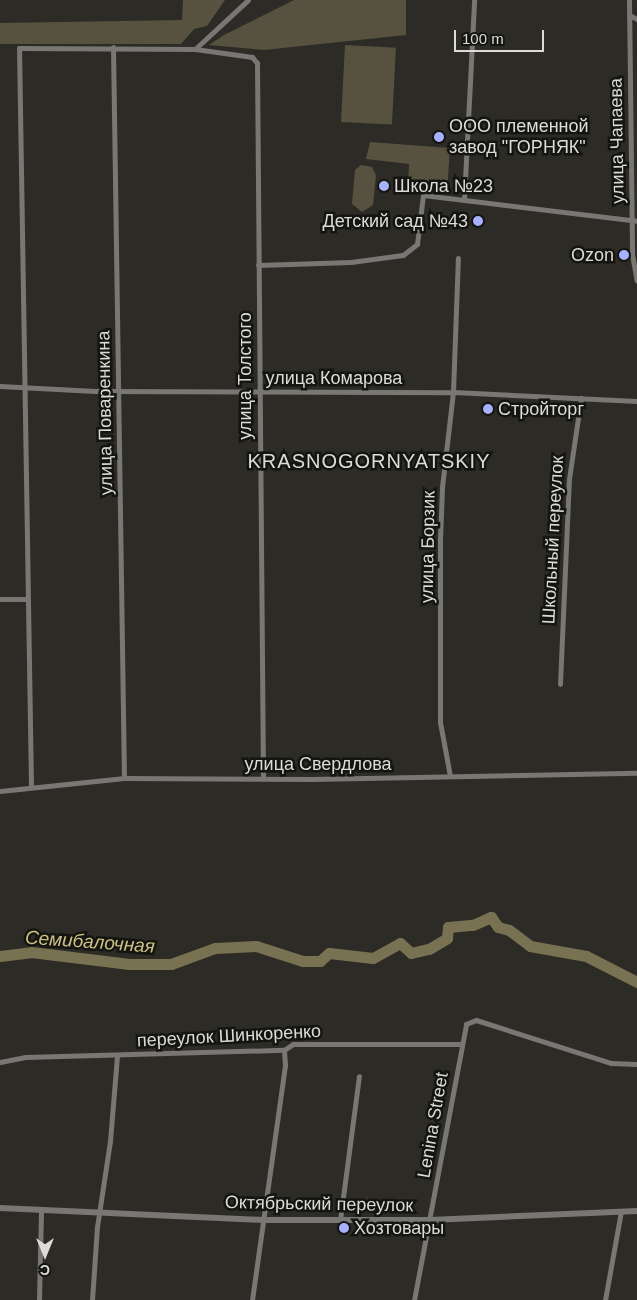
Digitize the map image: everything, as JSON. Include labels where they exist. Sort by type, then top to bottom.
[{"type":"street","points":[[30,786],[19,48],[113,47],[195,49],[248,0]]},
{"type":"street","points":[[464,200],[474,0]]},
{"type":"street","name":"улица Чапаева","points":[[629,0],[634,220],[632,254],[637,281]]},
{"type":"street","points":[[629,15],[637,19]]},
{"type":"street","name":"улица Поваренкина","points":[[113,47],[124,778]]},
{"type":"street","name":"улица Толстого","points":[[195,49],[252,57],[257,63],[263,778]]},
{"type":"street","points":[[258,265],[351,262],[403,255],[417,244],[423,195],[634,220]]},
{"type":"street","name":"улица Борзик","points":[[450,776],[440,722],[440,550],[442,487],[453,392],[458,258]]},
{"type":"street","name":"улица Комарова","points":[[0,386],[25,389],[119,391],[453,392],[637,401]]},
{"type":"street","name":"Школьный переулок","points":[[560,684],[569,479],[581,398]]},
{"type":"street","points":[[0,599],[26,600]]},
{"type":"street","name":"улица Свердлова","points":[[0,791],[30,786],[124,778],[637,773]]},
{"type":"street","name":"Lenina Street","points":[[414,1300],[466,1024],[476,1020],[612,1063],[637,1064]]},
{"type":"street","name":"переулок Шинкоренко","points":[[0,1062],[26,1058],[284,1050],[293,1044],[461,1044]]},
{"type":"street","points":[[252,1300],[284,1050]]},
{"type":"street","points":[[92,1300],[117,1056]]},
{"type":"street","points":[[340,1220],[359,1076]]},
{"type":"street","name":"Октябрьский переулок","points":[[0,1208],[263,1220],[430,1220],[637,1211]]},
{"type":"street","points":[[39,1300],[41,1210]]},
{"type":"street","points":[[605,1300],[621,1211]]},
{"type":"shaded area","points":[[183,0],[225,0],[207,26],[194,29],[181,44],[0,44],[0,23],[182,20]]},
{"type":"shaded area","points":[[294,0],[406,0],[406,35],[264,50],[209,45],[224,35]]},
{"type":"shaded area","points":[[345,45],[396,48],[392,125],[341,122]]},
{"type":"shaded area","points":[[370,142],[450,148],[447,193],[412,189],[408,183],[409,164],[366,159]]},
{"type":"shaded area","points":[[361,165],[372,167],[376,175],[373,205],[362,212],[352,204],[355,170]]},
{"type":"waterway","name":"Семибалочная","points":[[0,956],[31,952],[129,964],[171,964],[215,948],[256,946],[303,961],[320,961],[329,953],[373,958],[400,943],[411,953],[429,949],[447,938],[448,927],[473,925],[491,917],[498,927],[509,930],[530,946],[586,956],[637,982]]},
{"type":"place","name":"ООО племенной завод \"ГОРНЯК\"","points":[[439,137]]},
{"type":"place","name":"Школа №23","points":[[384,186]]},
{"type":"place","name":"Детский сад №43","points":[[478,221]]},
{"type":"place","name":"Ozon","points":[[624,255]]},
{"type":"place","name":"Стройторг","points":[[488,409]]},
{"type":"place","name":"Хозтовары","points":[[344,1228]]},
{"type":"district","name":"KRASNOGORNYATSKIY","points":[[369,461]]}]
